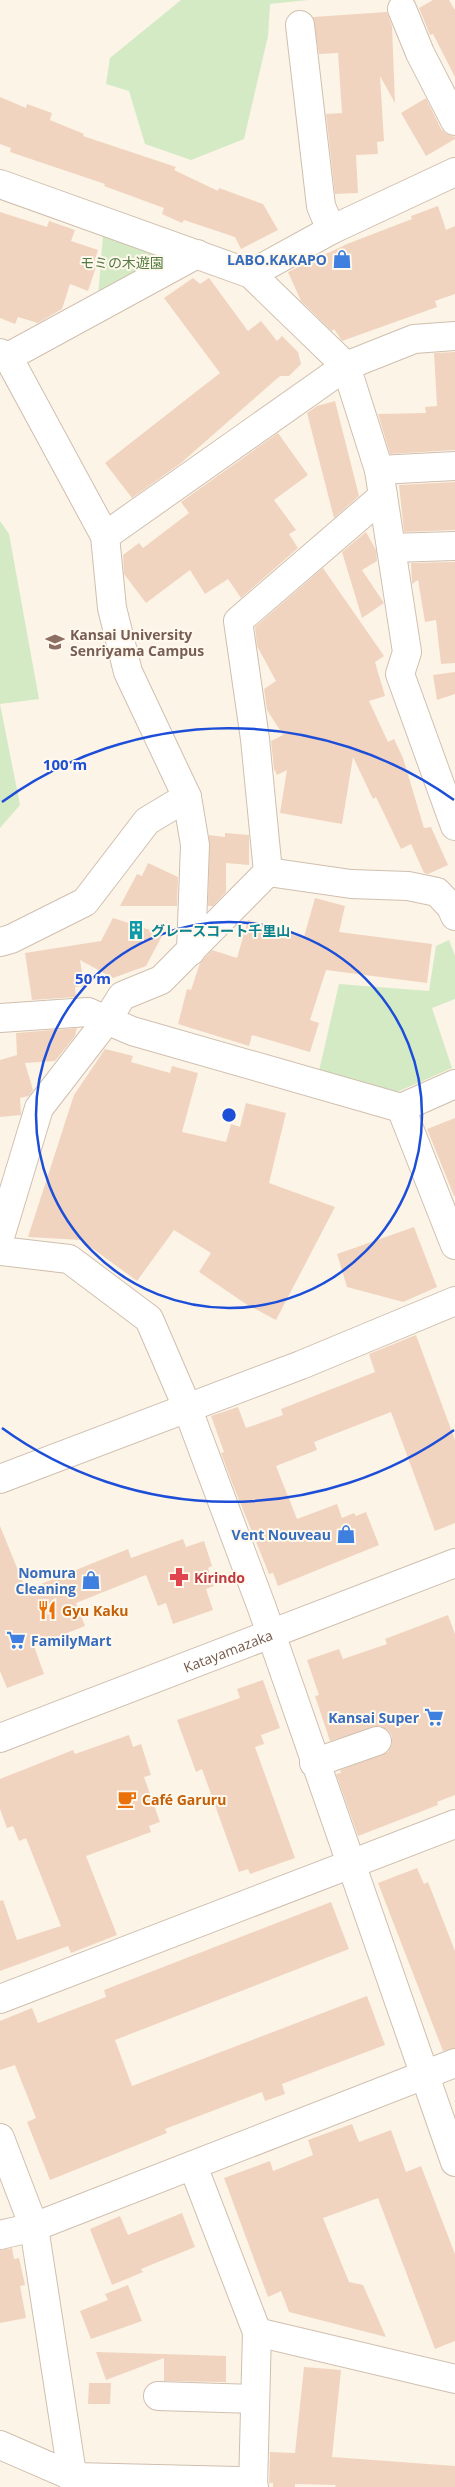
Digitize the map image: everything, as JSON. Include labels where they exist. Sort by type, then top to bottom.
[{"type":"street","points":[[402,9],[420,53],[455,121]]},
{"type":"street","points":[[300,26],[321,206],[331,230]]},
{"type":"street","points":[[251,274],[331,230],[455,172]]},
{"type":"street","points":[[0,184],[251,274],[346,366],[381,483],[408,652],[400,674],[455,826]]},
{"type":"street","points":[[191,951],[195,845],[187,797],[128,672],[112,608],[105,536],[4,355],[197,254]]},
{"type":"street","points":[[105,536],[346,366],[414,339],[455,336]]},
{"type":"street","points":[[0,1237],[39,1108],[122,996],[161,980],[268,872],[255,739],[238,621],[381,483],[455,466]]},
{"type":"street","points":[[391,548],[455,546]]},
{"type":"street","points":[[0,942],[11,939],[85,902],[147,821],[187,797]]},
{"type":"street","points":[[268,872],[351,884],[408,886],[437,892],[451,907],[455,916]]},
{"type":"street","points":[[0,1018],[88,1012],[132,1031],[401,1108],[455,1084]]},
{"type":"street","points":[[401,1108],[455,1245]]},
{"type":"street","points":[[0,1251],[69,1259],[149,1319],[187,1407],[271,1634],[423,2076],[455,2162]]},
{"type":"street","points":[[0,1479],[301,1365],[455,1301]]},
{"type":"street","name":"Katayamazaka","points":[[0,1738],[455,1563]]},
{"type":"street","points":[[314,1763],[377,1741]]},
{"type":"street","points":[[0,1999],[455,1824]]},
{"type":"street","points":[[0,2236],[34,2227],[455,2063]]},
{"type":"street","points":[[0,2138],[34,2227],[74,2482]]},
{"type":"street","points":[[0,2445],[74,2482],[238,2481],[254,2487],[257,2332],[193,2166]]},
{"type":"street","points":[[257,2332],[455,2379]]},
{"type":"street","points":[[158,2396],[255,2399]]},
{"type":"green space","points":[[181,0],[308,0],[270,4],[268,36],[244,139],[191,160],[145,144],[129,91],[106,84],[110,58]]},
{"type":"green space","name":"モミの木遊園","points":[[103,235],[153,253],[154,265],[98,297]]},
{"type":"green space","points":[[0,521],[9,534],[39,699],[0,704]]},
{"type":"green space","points":[[0,704],[20,805],[0,828]]},
{"type":"green space","points":[[449,940],[455,956],[455,999],[432,1008],[452,1068],[397,1092],[319,1071],[339,984],[429,991],[436,946]]},
{"type":"building","points":[[433,0],[449,0],[455,10],[455,77],[433,34],[430,35],[419,8]]},
{"type":"building","points":[[387,12],[392,26],[395,103],[380,76],[384,141],[377,142],[378,154],[356,155],[358,193],[335,194],[326,114],[342,113],[338,53],[319,54],[313,17]]},
{"type":"building","points":[[0,97],[26,108],[27,104],[52,113],[50,120],[84,134],[83,136],[176,167],[174,170],[218,191],[219,188],[263,204],[278,230],[241,249],[235,237],[184,220],[182,223],[162,214],[164,208],[104,186],[105,184],[10,152],[11,148],[0,144]]},
{"type":"building","points":[[426,98],[441,129],[455,137],[455,139],[426,156],[401,113]]},
{"type":"building","points":[[438,206],[446,230],[455,226],[455,294],[435,301],[437,307],[342,341],[334,329],[332,331],[301,301],[288,272],[347,244],[412,219],[411,216]]},
{"type":"building","points":[[0,212],[47,227],[49,221],[75,230],[71,241],[98,250],[94,263],[97,264],[88,291],[70,284],[62,309],[38,323],[18,317],[15,324],[0,318]]},
{"type":"building","points":[[193,278],[200,284],[209,278],[248,331],[261,321],[277,341],[282,336],[298,352],[301,364],[289,376],[280,376],[181,463],[132,498],[105,463],[220,373],[164,298]]},
{"type":"building","points":[[455,352],[455,450],[390,454],[378,414],[426,413],[425,407],[437,406],[434,353]]},
{"type":"building","points":[[335,401],[359,496],[334,518],[307,413],[317,406]]},
{"type":"building","points":[[278,433],[308,475],[274,500],[296,530],[289,534],[298,548],[241,598],[228,579],[205,594],[190,570],[146,603],[124,574],[123,555],[139,543],[143,548],[189,513],[181,502]]},
{"type":"building","points":[[455,482],[455,530],[404,532],[399,485]]},
{"type":"building","points":[[366,532],[376,550],[377,561],[362,570],[384,603],[362,618],[342,552]]},
{"type":"building","points":[[455,562],[455,663],[441,664],[436,620],[425,622],[418,580],[412,584],[411,563]]},
{"type":"building","points":[[323,568],[384,656],[375,662],[385,696],[369,701],[388,742],[394,739],[403,758],[424,828],[431,827],[448,865],[428,874],[424,873],[411,844],[401,849],[376,797],[373,799],[353,757],[342,824],[280,813],[287,770],[277,775],[274,769],[271,741],[283,735],[267,710],[264,689],[276,681],[257,646],[255,627]]},
{"type":"building","points":[[455,672],[455,694],[437,700],[433,675]]},
{"type":"building","points":[[225,833],[249,835],[249,865],[226,863],[226,892],[213,906],[208,906],[209,835],[225,837]]},
{"type":"building","points":[[148,863],[178,877],[177,906],[120,906],[137,874],[142,876]]},
{"type":"building","points":[[315,898],[345,906],[339,932],[432,944],[427,983],[326,970],[310,1020],[319,1023],[310,1052],[252,1035],[249,1046],[178,1024],[187,989],[191,990],[200,963],[212,950],[237,958],[248,920],[304,937]]},
{"type":"building","points":[[113,918],[163,934],[146,966],[113,978],[80,960],[84,986],[75,987],[76,997],[32,1000],[25,953],[101,941]]},
{"type":"building","points":[[77,1028],[75,1036],[55,1061],[25,1063],[33,1090],[29,1096],[20,1098],[21,1115],[0,1117],[0,1060],[17,1055],[16,1033]]},
{"type":"building","points":[[105,1049],[133,1056],[131,1062],[170,1073],[172,1066],[198,1073],[182,1132],[226,1142],[231,1124],[240,1127],[246,1103],[286,1113],[269,1183],[335,1207],[276,1320],[246,1304],[199,1272],[211,1253],[174,1230],[137,1281],[81,1240],[28,1237],[74,1095]]},
{"type":"building","points":[[455,1118],[455,1196],[454,1196],[427,1129]]},
{"type":"building","points":[[414,1227],[437,1287],[403,1302],[347,1287],[337,1254]]},
{"type":"building","points":[[416,1335],[455,1440],[455,1523],[435,1531],[391,1412],[314,1442],[317,1450],[276,1466],[297,1519],[337,1504],[342,1518],[354,1513],[356,1516],[366,1512],[379,1545],[278,1586],[273,1573],[269,1574],[233,1485],[221,1453],[224,1452],[211,1416],[238,1407],[246,1428],[283,1415],[281,1409],[375,1372],[369,1354]]},
{"type":"building","points":[[0,1526],[26,1590],[128,1549],[131,1558],[183,1539],[186,1547],[204,1541],[212,1566],[208,1568],[214,1586],[206,1589],[213,1610],[173,1624],[166,1603],[158,1606],[146,1575],[76,1603],[85,1626],[34,1646],[44,1674],[7,1688],[0,1671]]},
{"type":"building","points":[[448,1615],[455,1634],[455,1795],[437,1802],[438,1805],[358,1836],[336,1774],[341,1773],[340,1770],[388,1752],[392,1744],[392,1736],[388,1730],[379,1726],[330,1741],[315,1696],[319,1695],[307,1660],[339,1649],[343,1659],[387,1644],[385,1639]]},
{"type":"building","points":[[263,1680],[280,1728],[261,1735],[264,1744],[255,1747],[295,1858],[250,1874],[248,1869],[239,1872],[202,1769],[196,1772],[177,1720],[240,1698],[237,1689]]},
{"type":"building","points":[[129,1735],[133,1747],[141,1744],[151,1775],[144,1777],[160,1822],[149,1826],[151,1832],[86,1856],[117,1935],[71,1953],[68,1946],[0,1971],[0,1901],[3,1900],[17,1940],[61,1926],[26,1838],[19,1841],[13,1826],[7,1828],[0,1809],[0,1779],[73,1750],[75,1754]]},
{"type":"building","points":[[417,1868],[424,1884],[428,1882],[455,1951],[455,2048],[443,2051],[378,1883]]},
{"type":"building","points":[[331,1902],[349,1949],[115,2040],[132,2086],[367,1996],[385,2045],[282,2084],[285,2094],[265,2101],[262,2092],[165,2129],[167,2133],[50,2180],[27,2122],[36,2118],[15,2065],[0,2070],[0,2021],[32,2008],[38,2023],[106,1997],[104,1990]]},
{"type":"building","points":[[352,2124],[359,2142],[391,2130],[406,2172],[421,2166],[455,2254],[455,2341],[435,2349],[378,2198],[323,2218],[349,2282],[363,2285],[386,2337],[289,2312],[281,2291],[268,2297],[224,2178],[270,2161],[273,2171],[313,2155],[308,2140]]},
{"type":"building","points":[[182,2213],[195,2247],[141,2269],[143,2272],[112,2285],[90,2229],[120,2216],[128,2235]]},
{"type":"building","points":[[12,2248],[14,2259],[19,2258],[25,2285],[20,2286],[26,2318],[0,2323],[0,2250]]},
{"type":"building","points":[[128,2285],[142,2321],[91,2339],[80,2311],[108,2300],[105,2294]]},
{"type":"building","points":[[96,2352],[226,2356],[226,2382],[164,2381],[164,2358],[106,2380]]},
{"type":"building","points":[[304,2367],[341,2370],[332,2457],[455,2466],[455,2487],[335,2487],[336,2485],[295,2484],[295,2487],[273,2487],[273,2483],[269,2483],[270,2452],[295,2453]]},
{"type":"building","points":[[89,2383],[111,2383],[110,2404],[88,2404]]},
{"type":"place","name":"LABO.KAKAPO","points":[[342,259]]},
{"type":"place","name":"Kansai University Senriyama Campus","points":[[55,642]]},
{"type":"place","name":"グレースコート千里山","points":[[136,930]]},
{"type":"place","name":"Vent Nouveau","points":[[346,1534]]},
{"type":"place","name":"Kirindo","points":[[179,1577]]},
{"type":"place","name":"Nomura Cleaning","points":[[91,1580]]},
{"type":"place","name":"Gyu Kaku","points":[[47,1610]]},
{"type":"place","name":"FamilyMart","points":[[16,1640]]},
{"type":"place","name":"Kansai Super","points":[[434,1717]]},
{"type":"place","name":"Café Garuru","points":[[127,1799]]}]
